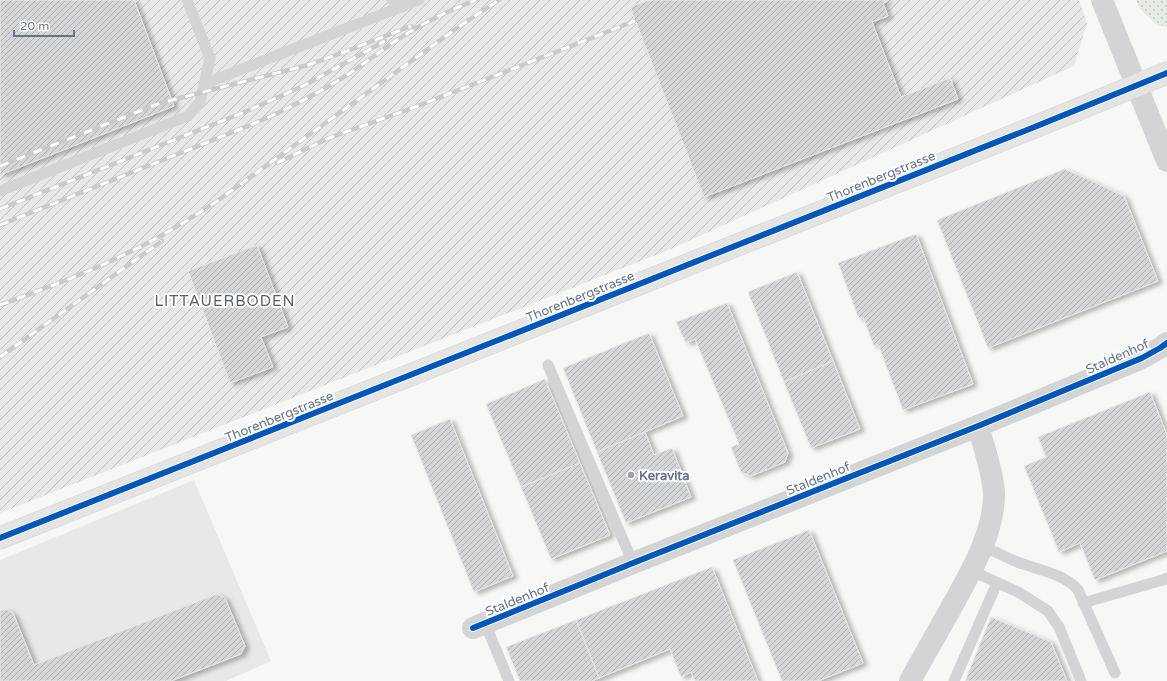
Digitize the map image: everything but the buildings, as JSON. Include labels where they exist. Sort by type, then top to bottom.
[{"type":"main road","name":"Thorenbergstrasse","points":[[0,538],[1025,131],[1167,73]]},
{"type":"street","points":[[1102,0],[1167,161]]},
{"type":"street","name":"Staldenhof","points":[[479,626],[978,426],[1142,358],[1167,343]]},
{"type":"street","points":[[910,681],[972,571],[983,546],[991,520],[994,494],[990,467],[978,426]]},
{"type":"lane","points":[[0,191],[188,116],[200,102],[210,58],[187,0]]},
{"type":"lane","points":[[392,0],[402,6]]},
{"type":"lane","points":[[204,84],[419,0]]},
{"type":"lane","points":[[548,365],[634,563]]},
{"type":"lane","points":[[983,546],[1074,584],[1115,673]]},
{"type":"lane","points":[[972,571],[1018,592],[1048,611],[1059,626],[1081,681]]},
{"type":"lane","points":[[1083,603],[1167,578]]},
{"type":"lane","points":[[954,681],[997,583]]},
{"type":"lane","points":[[479,626],[509,681]]},
{"type":"shaded area","points":[[0,0],[1079,0],[1087,23],[1074,66],[671,249],[0,513]]},
{"type":"shaded area","points":[[1136,0],[1167,0],[1167,27],[1156,24],[1141,10]]},
{"type":"shaded area","points":[[194,480],[271,661],[226,681],[0,681],[0,560]]},
{"type":"railway","points":[[0,225],[253,124],[277,113],[336,82],[422,25],[449,11],[476,0]]},
{"type":"railway","points":[[0,305],[105,264],[183,223],[220,199],[460,26],[499,0]]},
{"type":"railway","points":[[277,163],[329,138],[415,107],[635,21]]},
{"type":"railway","points":[[0,166],[155,105],[308,65],[411,26]]},
{"type":"railway","points":[[0,209],[247,111],[303,86],[385,41]]},
{"type":"railway","points":[[0,357],[162,241]]},
{"type":"cycle path","points":[[0,538],[1167,73]]},
{"type":"cycle path","points":[[473,628],[978,426],[1142,358],[1167,343]]},
{"type":"place","name":"Keravita","points":[[631,475]]},
{"type":"district","name":"LITTAUERBODEN","points":[[225,301]]}]
